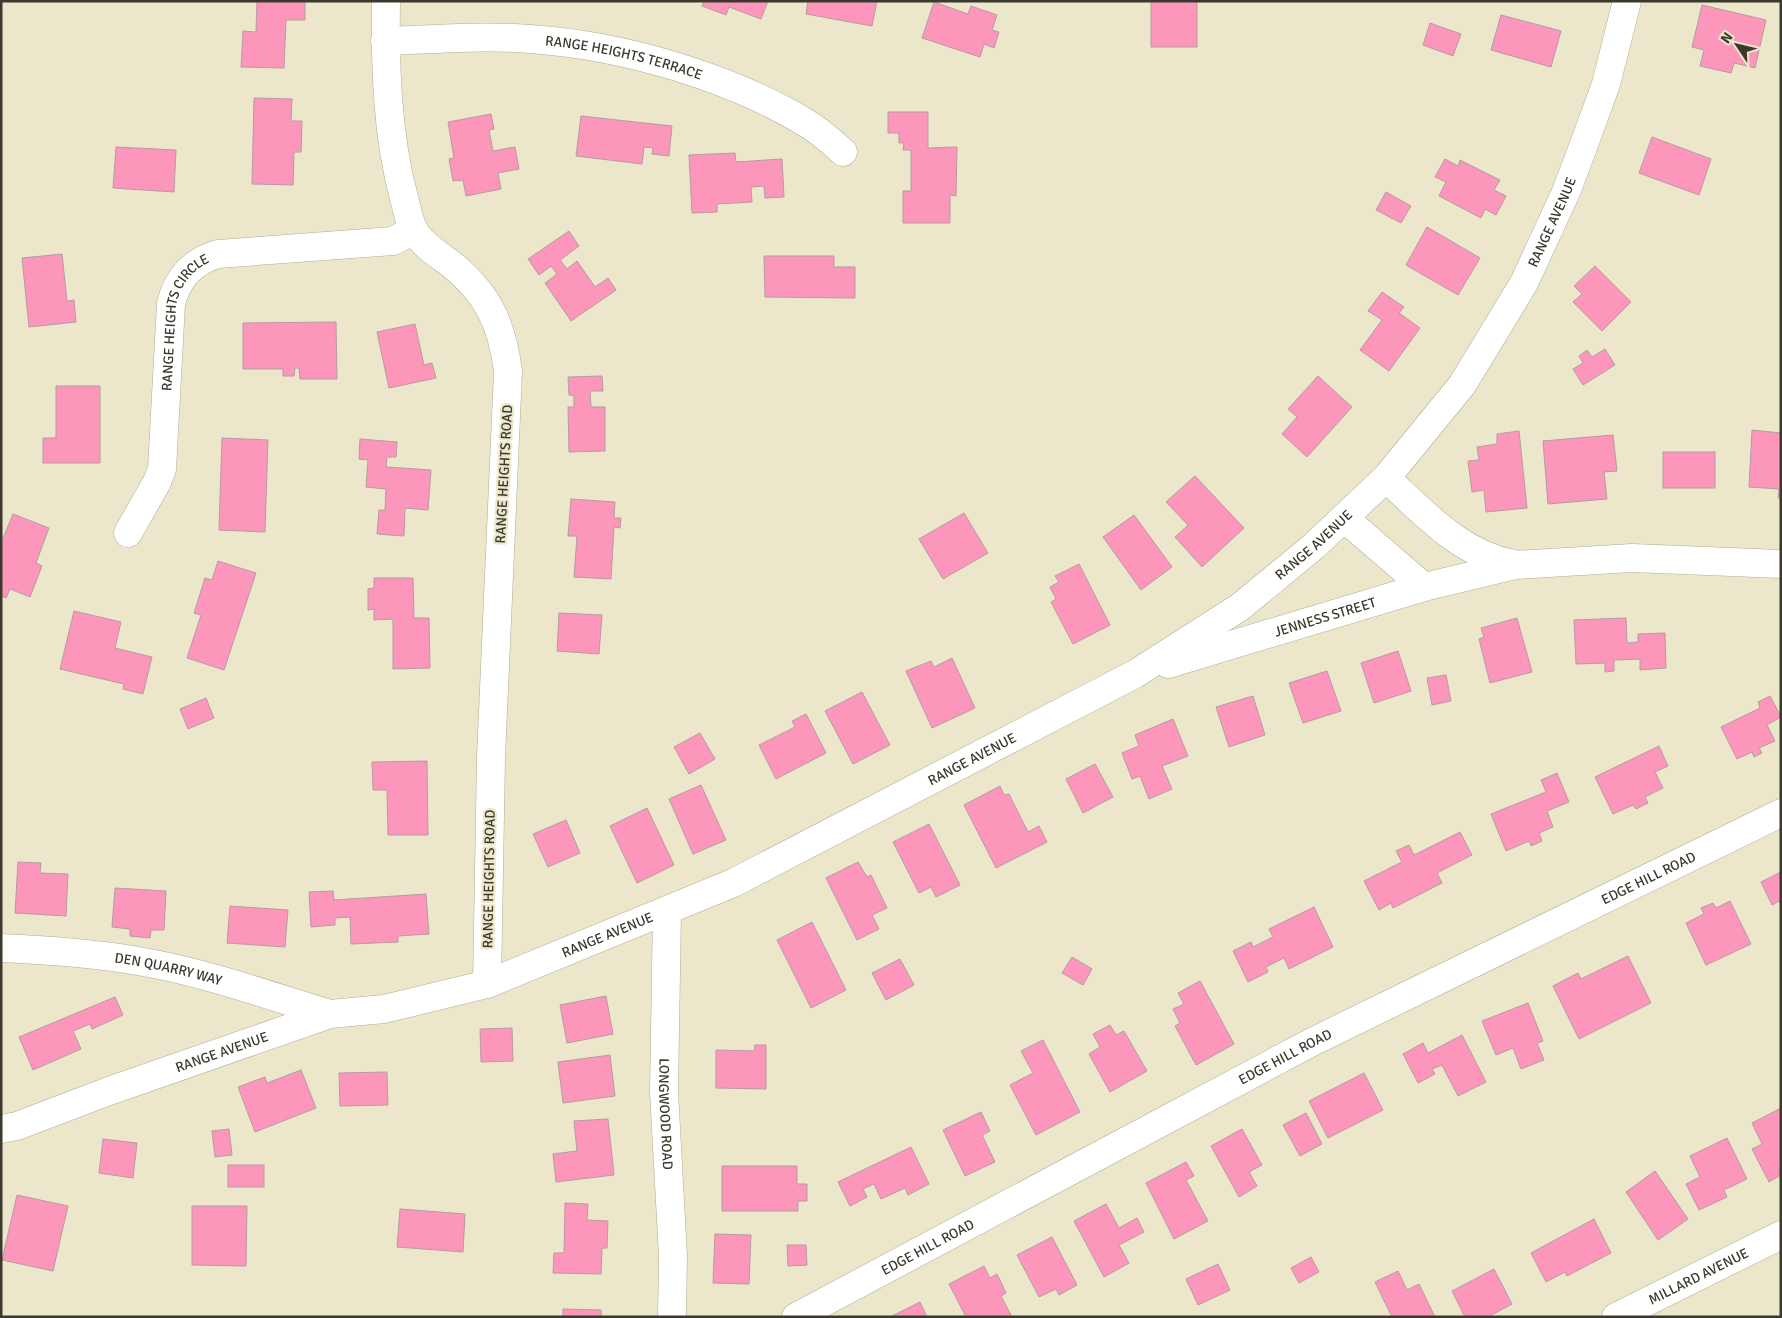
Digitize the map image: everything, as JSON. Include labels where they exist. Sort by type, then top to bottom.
[{"type":"street","name":"RANGE HEIGHTS ROAD","points":[[386,1],[385,41],[395,164],[414,230],[434,251],[468,278],[483,295],[500,328],[508,371],[491,757],[487,984]]},
{"type":"street","name":"RANGE AVENUE","points":[[1,1129],[17,1126],[109,1090],[330,1014],[384,1009],[487,984],[667,912],[733,883],[1135,674],[1240,607],[1314,546],[1386,478],[1462,385],[1524,283],[1566,192],[1606,84],[1628,1]]},
{"type":"street","name":"RANGE HEIGHTS TERRACE","points":[[385,41],[527,38],[594,47],[664,62],[756,97],[812,127],[843,152]]},
{"type":"street","name":"RANGE HEIGHTS CIRCLE","points":[[128,533],[162,470],[170,310],[175,289],[187,271],[204,259],[218,254],[393,241],[414,230]]},
{"type":"street","name":"JENNESS STREET","points":[[1386,478],[1457,542],[1495,561],[1516,564]]},
{"type":"street","points":[[1344,518],[1424,587]]},
{"type":"street","name":"JENNESS STREET","points":[[1135,674],[1424,587],[1516,564],[1632,558],[1781,564]]},
{"type":"street","name":"EDGE HILL ROAD","points":[[796,1317],[1312,1042],[1781,813]]},
{"type":"street","name":"LONGWOOD ROAD","points":[[667,912],[664,1092],[673,1256],[672,1317]]},
{"type":"street","name":"DEN QUARRY WAY","points":[[1,948],[48,950],[138,961],[224,982],[330,1014]]},
{"type":"street","name":"MILLARD AVENUE","points":[[1616,1317],[1781,1236]]},
{"type":"building","points":[[257,1],[305,1],[305,20],[286,20],[284,68],[241,67],[243,31],[256,32]]},
{"type":"building","points":[[704,1],[768,1],[761,19],[729,7],[726,15],[702,6]]},
{"type":"building","points":[[808,1],[877,1],[872,26],[806,14]]},
{"type":"building","points":[[1151,1],[1197,1],[1197,47],[1151,47]]},
{"type":"building","points":[[934,2],[968,14],[971,6],[997,15],[992,30],[999,32],[994,48],[984,44],[980,57],[922,38]]},
{"type":"building","points":[[1702,5],[1766,20],[1755,68],[1734,63],[1731,73],[1700,66],[1704,50],[1692,47]]},
{"type":"building","points":[[1501,15],[1561,31],[1551,67],[1491,50]]},
{"type":"building","points":[[1430,23],[1461,34],[1453,56],[1423,45]]},
{"type":"building","points":[[254,98],[292,99],[291,121],[302,121],[301,152],[294,152],[293,185],[252,184]]},
{"type":"building","points":[[888,112],[928,112],[928,148],[957,147],[956,196],[950,195],[950,223],[903,223],[903,191],[911,191],[911,150],[903,150],[904,143],[899,143],[899,133],[888,133]]},
{"type":"building","points":[[491,114],[494,129],[489,130],[493,151],[515,147],[519,169],[498,173],[501,189],[466,196],[463,180],[453,181],[449,159],[454,158],[448,122]]},
{"type":"building","points":[[581,116],[672,126],[669,156],[652,154],[653,148],[644,147],[642,164],[576,156]]},
{"type":"building","points":[[1652,137],[1711,159],[1699,195],[1639,173]]},
{"type":"building","points":[[116,147],[176,150],[174,192],[113,188]]},
{"type":"building","points":[[735,153],[736,162],[782,159],[784,197],[765,198],[764,186],[751,187],[752,202],[717,204],[717,212],[692,213],[689,155]]},
{"type":"building","points":[[1445,159],[1458,166],[1460,160],[1500,180],[1494,190],[1506,196],[1496,215],[1485,209],[1481,218],[1439,196],[1446,182],[1435,177]]},
{"type":"building","points":[[1386,192],[1411,206],[1401,223],[1376,210]]},
{"type":"building","points":[[1427,227],[1480,258],[1458,295],[1406,265]]},
{"type":"building","points":[[569,231],[579,246],[560,260],[567,269],[577,261],[595,287],[608,278],[616,290],[571,321],[545,283],[557,274],[551,266],[539,275],[528,259]]},
{"type":"building","points":[[62,254],[67,301],[74,300],[76,322],[29,327],[22,258]]},
{"type":"building","points":[[764,256],[834,256],[834,267],[855,267],[855,298],[765,297]]},
{"type":"building","points":[[1595,266],[1631,302],[1602,331],[1573,302],[1582,294],[1574,286]]},
{"type":"building","points":[[1382,292],[1404,307],[1399,313],[1420,328],[1389,371],[1360,350],[1382,320],[1368,311]]},
{"type":"building","points":[[336,322],[337,379],[300,379],[299,368],[295,368],[294,376],[283,376],[283,369],[243,369],[243,323]]},
{"type":"building","points":[[415,324],[424,365],[432,363],[436,378],[389,388],[377,332]]},
{"type":"building","points":[[1605,349],[1615,365],[1583,385],[1573,369],[1583,363],[1579,356],[1587,350],[1592,357]]},
{"type":"building","points":[[602,376],[603,391],[590,391],[591,407],[605,407],[605,451],[569,452],[568,407],[574,407],[574,396],[569,395],[568,377]]},
{"type":"building","points":[[1318,376],[1352,407],[1307,457],[1282,434],[1297,417],[1288,409]]},
{"type":"building","points":[[56,386],[100,386],[100,463],[43,463],[43,438],[56,438]]},
{"type":"building","points":[[1752,430],[1781,433],[1781,498],[1778,498],[1779,489],[1749,487]]},
{"type":"building","points":[[1519,431],[1527,508],[1486,512],[1484,490],[1472,492],[1468,461],[1479,460],[1477,447],[1497,444],[1497,434]]},
{"type":"building","points":[[1613,435],[1617,471],[1604,472],[1607,499],[1548,504],[1543,441]]},
{"type":"building","points":[[222,438],[268,440],[265,532],[219,530]]},
{"type":"building","points":[[360,439],[397,442],[396,457],[387,457],[386,467],[431,470],[428,510],[405,508],[404,536],[377,534],[379,510],[385,510],[386,489],[366,487],[368,460],[359,459]]},
{"type":"building","points":[[1663,452],[1715,452],[1715,488],[1663,488]]},
{"type":"building","points":[[1195,476],[1244,528],[1202,567],[1175,537],[1188,525],[1166,502]]},
{"type":"building","points":[[571,499],[615,502],[614,518],[621,518],[620,528],[614,527],[611,579],[574,577],[577,536],[568,536]]},
{"type":"building","points":[[964,513],[988,553],[943,579],[919,539]]},
{"type":"building","points":[[13,514],[49,528],[36,563],[42,566],[30,597],[10,589],[6,598],[1,596],[1,543]]},
{"type":"building","points":[[1134,515],[1172,567],[1141,590],[1103,537]]},
{"type":"building","points":[[218,561],[256,573],[224,670],[187,658],[201,615],[194,613],[205,578],[212,580]]},
{"type":"building","points":[[1079,564],[1110,625],[1073,644],[1051,602],[1056,599],[1050,587],[1059,582],[1055,576]]},
{"type":"building","points":[[374,578],[413,578],[414,618],[429,618],[430,668],[393,669],[393,619],[374,620],[374,609],[368,610],[368,589],[374,588]]},
{"type":"building","points":[[74,611],[121,622],[115,648],[152,657],[143,694],[123,689],[124,684],[60,669]]},
{"type":"building","points":[[559,613],[602,615],[599,654],[557,651]]},
{"type":"building","points":[[1517,618],[1532,672],[1490,683],[1479,639],[1484,637],[1481,628]]},
{"type":"building","points":[[1626,618],[1627,643],[1638,642],[1638,634],[1665,633],[1666,668],[1640,670],[1640,659],[1614,660],[1614,671],[1605,672],[1605,663],[1576,664],[1574,620]]},
{"type":"building","points":[[1398,651],[1411,691],[1374,703],[1361,663]]},
{"type":"building","points":[[952,658],[975,708],[932,728],[906,671],[931,661],[934,667]]},
{"type":"building","points":[[1327,671],[1341,711],[1303,723],[1289,683]]},
{"type":"building","points":[[1446,675],[1451,701],[1432,705],[1427,678]]},
{"type":"building","points":[[862,692],[890,745],[853,764],[825,711]]},
{"type":"building","points":[[1253,696],[1265,735],[1229,747],[1216,707]]},
{"type":"building","points":[[1770,696],[1781,717],[1767,725],[1775,741],[1759,748],[1762,753],[1754,757],[1752,752],[1737,759],[1721,727],[1760,708],[1758,702]]},
{"type":"building","points":[[206,698],[214,718],[188,729],[180,709]]},
{"type":"building","points":[[806,714],[826,753],[776,779],[759,745],[795,727],[792,721]]},
{"type":"building","points":[[1173,719],[1188,756],[1162,766],[1172,789],[1149,799],[1140,776],[1132,779],[1122,753],[1139,746],[1135,735]]},
{"type":"building","points":[[700,733],[715,759],[689,774],[674,747]]},
{"type":"building","points":[[1659,746],[1668,766],[1655,772],[1663,788],[1645,797],[1648,803],[1636,809],[1633,805],[1613,814],[1595,777]]},
{"type":"building","points":[[427,761],[428,835],[388,835],[387,790],[373,790],[372,762]]},
{"type":"building","points":[[1095,764],[1113,797],[1083,813],[1066,779]]},
{"type":"building","points":[[1557,773],[1569,802],[1547,811],[1553,827],[1539,833],[1542,841],[1531,846],[1529,841],[1506,851],[1491,814],[1546,792],[1541,780]]},
{"type":"building","points":[[701,785],[726,840],[693,854],[669,799]]},
{"type":"building","points":[[1000,786],[1004,795],[1009,794],[1028,832],[1039,826],[1047,842],[996,868],[964,805]]},
{"type":"building","points":[[647,808],[674,865],[637,883],[610,826]]},
{"type":"building","points":[[566,820],[580,853],[548,867],[533,834]]},
{"type":"building","points":[[929,824],[960,885],[936,897],[931,887],[919,893],[893,842]]},
{"type":"building","points":[[1460,832],[1472,855],[1437,873],[1442,883],[1393,908],[1391,903],[1379,910],[1364,881],[1402,862],[1396,851],[1409,845],[1414,855]]},
{"type":"building","points":[[18,862],[41,863],[40,873],[68,874],[66,916],[15,913]]},
{"type":"building","points":[[858,862],[867,877],[871,875],[887,908],[872,915],[879,929],[857,940],[826,878]]},
{"type":"building","points":[[1781,872],[1781,905],[1779,901],[1772,905],[1761,882]]},
{"type":"building","points":[[115,888],[166,891],[164,930],[151,930],[150,938],[130,936],[130,929],[112,927]]},
{"type":"building","points":[[333,891],[334,900],[426,894],[429,934],[398,936],[398,942],[351,944],[350,917],[335,918],[335,925],[311,927],[309,892]]},
{"type":"building","points":[[1730,901],[1751,944],[1706,965],[1686,923],[1704,914],[1701,908],[1713,903],[1716,908]]},
{"type":"building","points":[[230,906],[288,910],[285,947],[227,943]]},
{"type":"building","points":[[1314,907],[1333,947],[1289,969],[1284,958],[1266,967],[1268,972],[1248,982],[1233,951],[1251,942],[1253,947],[1273,937],[1269,929]]},
{"type":"building","points":[[812,922],[846,990],[811,1008],[777,940]]},
{"type":"building","points":[[1628,956],[1651,1003],[1579,1039],[1553,986],[1578,973],[1581,979]]},
{"type":"building","points":[[1072,957],[1092,969],[1083,985],[1062,973]]},
{"type":"building","points":[[900,959],[914,985],[886,1000],[872,973]]},
{"type":"building","points":[[1200,981],[1234,1044],[1196,1065],[1175,1026],[1180,1023],[1173,1009],[1184,1004],[1178,993]]},
{"type":"building","points":[[606,996],[613,1034],[567,1043],[560,1005]]},
{"type":"building","points":[[115,997],[123,1015],[92,1029],[90,1024],[73,1031],[81,1049],[33,1070],[19,1037]]},
{"type":"building","points":[[1528,1003],[1543,1041],[1537,1043],[1544,1060],[1521,1069],[1513,1048],[1496,1055],[1482,1021]]},
{"type":"building","points":[[1110,1025],[1116,1035],[1124,1031],[1147,1071],[1110,1092],[1089,1054],[1100,1047],[1093,1034]]},
{"type":"building","points":[[512,1028],[513,1061],[481,1062],[480,1029]]},
{"type":"building","points":[[1462,1035],[1486,1082],[1458,1096],[1442,1065],[1432,1069],[1435,1074],[1418,1083],[1403,1054],[1423,1043],[1428,1053]]},
{"type":"building","points":[[1043,1040],[1080,1112],[1036,1135],[1010,1085],[1033,1073],[1021,1051]]},
{"type":"building","points":[[755,1045],[766,1045],[766,1089],[716,1088],[716,1050],[754,1051]]},
{"type":"building","points":[[610,1055],[615,1096],[563,1103],[558,1062]]},
{"type":"building","points":[[301,1070],[316,1108],[255,1132],[238,1087],[265,1077],[267,1083]]},
{"type":"building","points":[[387,1072],[388,1105],[340,1106],[339,1073]]},
{"type":"building","points":[[1364,1073],[1383,1110],[1328,1138],[1309,1101]]},
{"type":"building","points":[[1781,1108],[1781,1166],[1778,1167],[1781,1175],[1769,1182],[1752,1149],[1762,1144],[1752,1123]]},
{"type":"building","points":[[981,1112],[990,1131],[982,1135],[995,1162],[965,1176],[943,1130]]},
{"type":"building","points":[[1306,1113],[1322,1144],[1300,1156],[1283,1125]]},
{"type":"building","points":[[608,1119],[614,1175],[556,1182],[553,1154],[577,1151],[574,1121]]},
{"type":"building","points":[[229,1129],[232,1155],[215,1157],[212,1131]]},
{"type":"building","points":[[1242,1129],[1262,1165],[1249,1172],[1257,1186],[1239,1197],[1211,1146]]},
{"type":"building","points":[[1727,1138],[1747,1179],[1724,1190],[1727,1197],[1699,1210],[1686,1184],[1700,1177],[1690,1156]]},
{"type":"building","points":[[103,1139],[137,1143],[133,1178],[99,1173]]},
{"type":"building","points":[[911,1147],[929,1184],[908,1195],[905,1188],[881,1199],[874,1184],[863,1189],[867,1197],[850,1206],[838,1182]]},
{"type":"building","points":[[1186,1162],[1194,1176],[1186,1180],[1208,1221],[1174,1239],[1146,1183]]},
{"type":"building","points":[[228,1165],[264,1165],[264,1187],[228,1187]]},
{"type":"building","points":[[722,1166],[797,1166],[797,1184],[807,1184],[807,1201],[798,1201],[798,1211],[722,1211]]},
{"type":"building","points":[[1655,1171],[1688,1219],[1658,1240],[1626,1192]]},
{"type":"building","points":[[17,1195],[68,1206],[53,1271],[2,1260]]},
{"type":"building","points":[[565,1203],[588,1204],[587,1220],[608,1221],[607,1248],[602,1248],[601,1274],[553,1273],[554,1253],[564,1253]]},
{"type":"building","points":[[1106,1204],[1119,1228],[1137,1218],[1144,1232],[1119,1245],[1129,1263],[1104,1277],[1074,1221]]},
{"type":"building","points":[[192,1206],[247,1206],[246,1266],[192,1265]]},
{"type":"building","points":[[400,1209],[465,1214],[463,1252],[397,1247]]},
{"type":"building","points":[[1594,1219],[1611,1253],[1567,1276],[1565,1272],[1546,1282],[1531,1253]]},
{"type":"building","points":[[715,1234],[751,1235],[749,1284],[713,1283]]},
{"type":"building","points":[[1052,1237],[1077,1285],[1059,1295],[1056,1289],[1039,1297],[1017,1255]]},
{"type":"building","points":[[787,1245],[806,1245],[807,1265],[788,1266]]},
{"type":"building","points":[[1311,1257],[1319,1272],[1299,1283],[1291,1268]]},
{"type":"building","points":[[1218,1264],[1230,1290],[1198,1305],[1186,1279]]},
{"type":"building","points":[[984,1266],[990,1278],[997,1274],[1006,1293],[1001,1296],[1012,1317],[966,1317],[949,1284]]},
{"type":"building","points":[[1494,1269],[1512,1304],[1488,1317],[1465,1317],[1452,1291]]},
{"type":"building","points":[[1398,1271],[1407,1290],[1419,1284],[1435,1317],[1392,1317],[1375,1282]]},
{"type":"building","points":[[920,1302],[927,1317],[890,1317]]},
{"type":"building","points":[[563,1309],[601,1310],[601,1317],[563,1317]]}]
